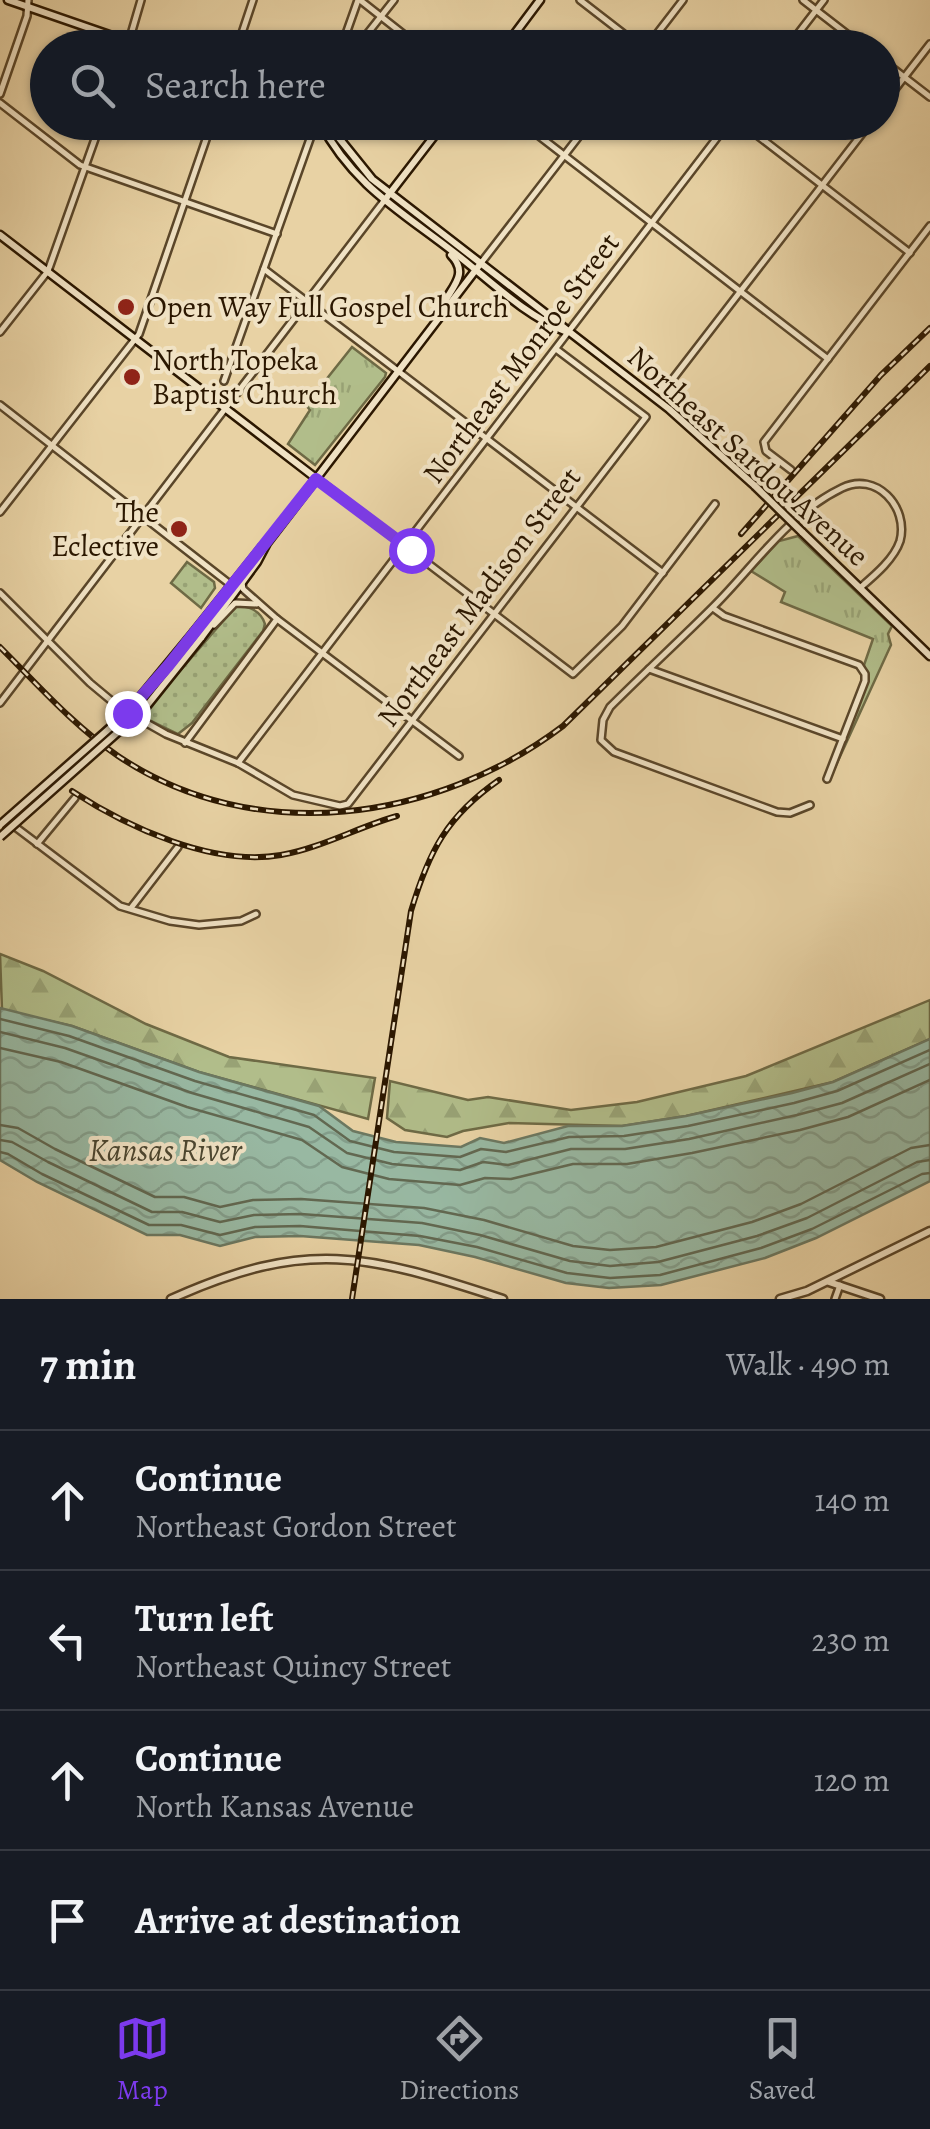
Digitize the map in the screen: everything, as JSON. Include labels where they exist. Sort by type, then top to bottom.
[{"type":"main road","points":[[8,0],[28,3],[94,30]]},
{"type":"main road","points":[[518,30],[540,0]]},
{"type":"main road","points":[[332,140],[354,175],[458,262],[461,270],[438,320]]},
{"type":"main road","points":[[336,140],[364,171],[478,266]]},
{"type":"main road","points":[[384,202],[432,140]]},
{"type":"main road","points":[[0,235],[316,479]]},
{"type":"main road","points":[[431,238],[478,266]]},
{"type":"main road","points":[[0,825],[127,713],[200,634],[230,585],[267,543],[478,266]]},
{"type":"main road","name":"Northeast Sardou Avenue","points":[[478,266],[669,409],[755,486],[930,656]]},
{"type":"main road","points":[[0,837],[145,708],[242,583],[267,543]]},
{"type":"main road","points":[[780,1299],[828,1282],[930,1231]]},
{"type":"main road","points":[[171,1299],[254,1268],[308,1258],[352,1258],[411,1269],[503,1299]]},
{"type":"main road","points":[[828,1282],[880,1299]]},
{"type":"street","points":[[132,30],[141,0]]},
{"type":"street","points":[[243,30],[253,0]]},
{"type":"street","points":[[348,30],[359,0],[398,30]]},
{"type":"street","points":[[371,30],[394,0]]},
{"type":"street","points":[[580,0],[620,30]]},
{"type":"street","points":[[659,30],[683,0]]},
{"type":"street","points":[[803,0],[842,30]]},
{"type":"street","points":[[801,30],[824,0]]},
{"type":"street","points":[[0,94],[28,3]]},
{"type":"street","points":[[900,82],[930,44]]},
{"type":"street","points":[[900,74],[930,97]]},
{"type":"street","points":[[0,104],[30,126]]},
{"type":"street","points":[[49,140],[86,167],[277,234]]},
{"type":"street","points":[[0,332],[48,272],[95,140]]},
{"type":"street","points":[[0,512],[135,339],[206,140]]},
{"type":"street","points":[[224,381],[313,140]]},
{"type":"street","points":[[544,140],[828,359]]},
{"type":"street","points":[[478,266],[576,140]]},
{"type":"street","name":"Northeast Monroe Street","points":[[238,763],[715,140]]},
{"type":"street","points":[[763,140],[910,252]]},
{"type":"street","points":[[672,380],[856,140]]},
{"type":"street","points":[[0,703],[384,202]]},
{"type":"street","points":[[791,470],[766,451],[764,442],[930,226]]},
{"type":"street","points":[[264,270],[664,573]]},
{"type":"street","name":"Northeast Madison Street","points":[[238,763],[293,795],[340,806],[348,804],[646,417],[556,349]]},
{"type":"street","points":[[0,406],[230,585]]},
{"type":"street","points":[[316,479],[573,674],[616,633],[716,504]]},
{"type":"street","points":[[810,805],[777,812],[614,752],[601,740],[603,720],[610,707],[713,608],[803,511],[846,486],[861,484],[878,488],[892,499],[901,530],[895,551],[861,588]]},
{"type":"street","points":[[242,583],[259,604],[459,756]]},
{"type":"street","points":[[0,593],[110,701],[185,743],[238,763]]},
{"type":"street","points":[[200,634],[235,603],[259,604]]},
{"type":"street","points":[[713,608],[724,616],[859,665],[865,674],[827,779]]},
{"type":"street","points":[[185,743],[278,619]]},
{"type":"street","points":[[649,669],[843,739]]},
{"type":"street","points":[[37,844],[75,798]]},
{"type":"street","points":[[0,815],[120,906],[199,925],[242,921],[256,914]]},
{"type":"street","points":[[131,908],[178,847]]},
{"type":"street","points":[[834,1299],[840,1285]]},
{"type":"green space","points":[[352,347],[386,373],[385,377],[315,465],[288,444],[310,410],[306,405]]},
{"type":"green space","points":[[798,536],[892,626],[888,634],[891,645],[832,774],[867,680],[864,665],[873,639],[781,602],[785,592],[751,571],[779,541]]},
{"type":"green space","points":[[187,562],[214,582],[215,588],[201,608],[171,583]]},
{"type":"green space","points":[[236,606],[257,612],[265,624],[263,631],[192,723],[178,734],[141,716]]},
{"type":"green space","points":[[0,954],[43,971],[146,1024],[229,1057],[375,1078],[368,1119],[199,1072],[72,1026],[2,1010]]},
{"type":"green space","points":[[930,1000],[930,1039],[833,1082],[686,1116],[622,1126],[509,1123],[447,1137],[405,1130],[387,1118],[390,1081],[468,1100],[488,1097],[571,1110],[637,1102],[746,1076]]},
{"type":"water","name":"Kansas River","points":[[0,1008],[72,1026],[199,1072],[319,1106],[353,1131],[396,1142],[461,1147],[480,1138],[504,1143],[568,1126],[622,1126],[792,1093],[833,1082],[930,1039],[930,1181],[816,1238],[765,1258],[661,1285],[609,1288],[566,1283],[419,1245],[300,1236],[255,1237],[220,1246],[180,1235],[147,1235],[0,1160]]},
{"type":"railway","points":[[741,534],[881,375],[930,328]]},
{"type":"railway","points":[[0,647],[86,732],[118,756],[171,785],[227,804],[286,812],[344,812],[403,802],[459,784],[513,759],[563,726],[930,366]]},
{"type":"railway","points":[[352,1299],[411,911],[442,836],[466,807],[499,780]]},
{"type":"railway","points":[[72,791],[144,830],[199,850],[227,855],[255,857],[296,852],[397,816]]},
{"type":"place","name":"Open Way Full Gospel Church","points":[[126,307]]},
{"type":"place","name":"North Topeka Baptist Church","points":[[132,377]]},
{"type":"place","name":"The Eclective","points":[[179,529]]},
{"type":"route","points":[[127,713],[316,479],[411,550]]}]
